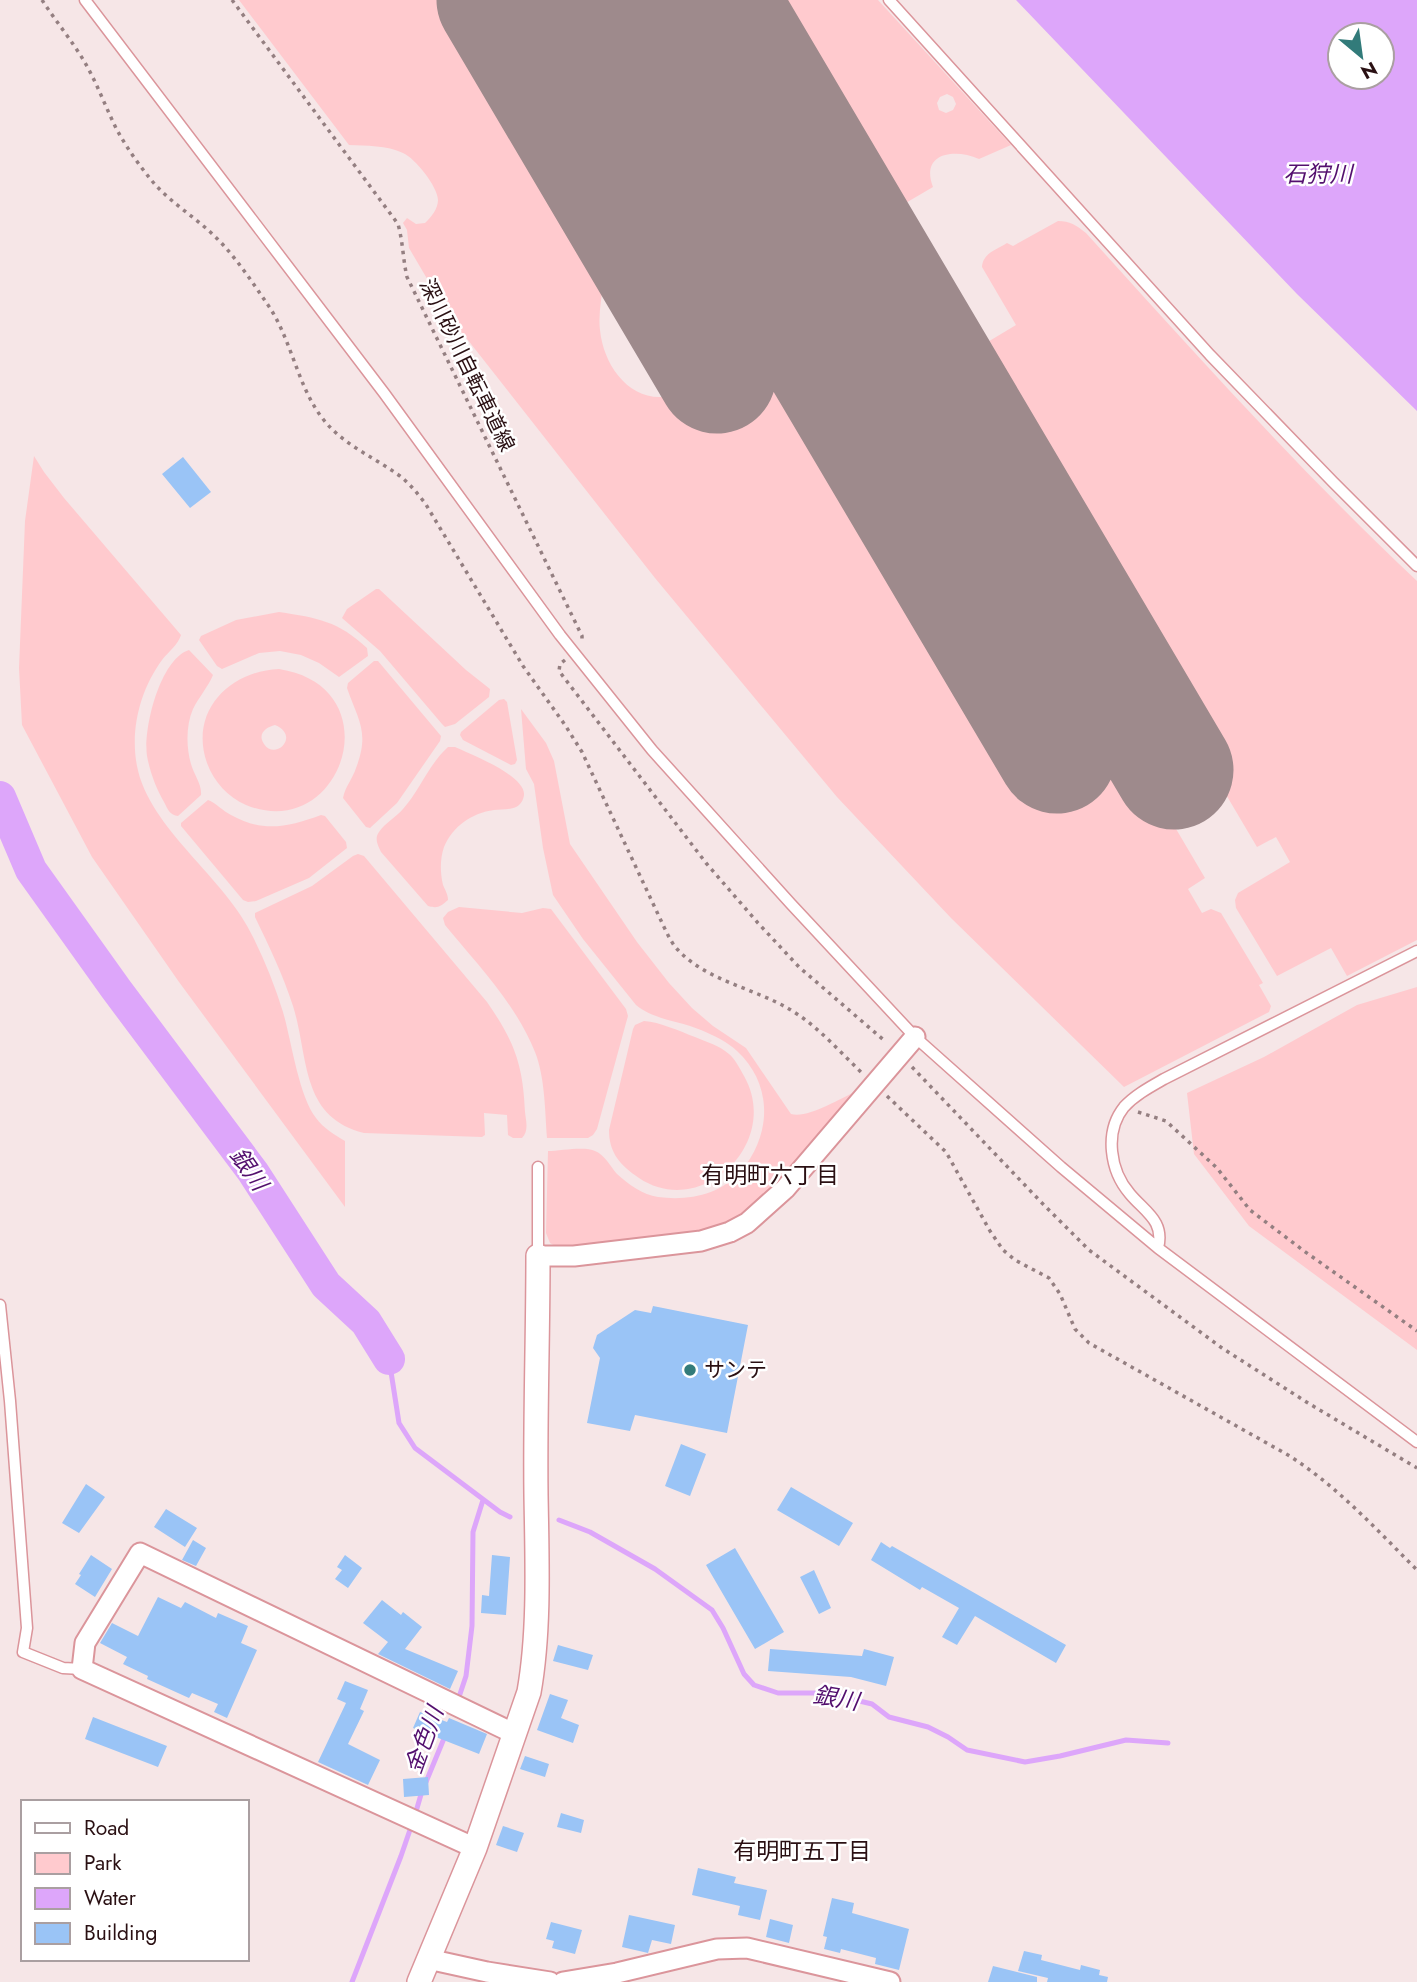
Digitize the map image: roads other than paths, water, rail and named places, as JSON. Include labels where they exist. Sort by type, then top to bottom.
[{"type":"street","points":[[419,1982],[475,1848],[529,1692],[534,1668],[538,1256],[574,1256],[701,1241],[730,1232],[747,1223],[785,1189],[915,1037]]},
{"type":"street","points":[[475,1848],[82,1669],[85,1643],[140,1553],[515,1734]]},
{"type":"street","points":[[563,1982],[617,1973],[717,1949],[747,1948],[890,1982]]},
{"type":"street","points":[[428,1959],[550,1982]]},
{"type":"lane","points":[[85,0],[384,393],[574,652],[661,760],[791,904],[915,1037],[1061,1167],[1158,1248],[1417,1442]]},
{"type":"lane","points":[[889,0],[1210,355],[1417,566]]},
{"type":"lane","points":[[1158,1248],[1160,1229],[1129,1193],[1119,1178],[1112,1157],[1113,1131],[1122,1109],[1136,1096],[1164,1079],[1417,951]]},
{"type":"lane","points":[[538,1167],[538,1256]]},
{"type":"lane","points":[[0,1305],[27,1628],[23,1652],[63,1668],[82,1669]]},
{"type":"water","name":"石狩川","points":[[1016,0],[1417,0],[1417,411],[1297,294]]},
{"type":"waterway","name":"銀川","points":[[0,797],[31,870],[253,1172],[326,1285],[366,1322],[389,1359]]},
{"type":"waterway","name":"銀川","points":[[389,1359],[399,1423],[415,1448],[510,1517]]},
{"type":"waterway","name":"金色川","points":[[458,1700],[466,1676],[472,1626],[473,1532],[483,1500]]},
{"type":"waterway","name":"銀川","points":[[559,1520],[590,1532],[655,1569],[712,1610],[744,1674],[754,1685],[778,1693],[826,1693],[872,1704],[889,1717],[928,1727],[967,1750],[1025,1762],[1126,1740],[1168,1743]]},
{"type":"waterway","name":"金色川","points":[[426,1782],[445,1736]]},
{"type":"waterway","name":"金色川","points":[[415,1815],[422,1791]]},
{"type":"waterway","name":"金色川","points":[[352,1982],[412,1824]]},
{"type":"place","name":"サンテ","points":[[690,1370]]},
{"type":"district","name":"有明町六丁目","points":[[770,1175]]},
{"type":"district","name":"有明町五丁目","points":[[802,1851]]}]
